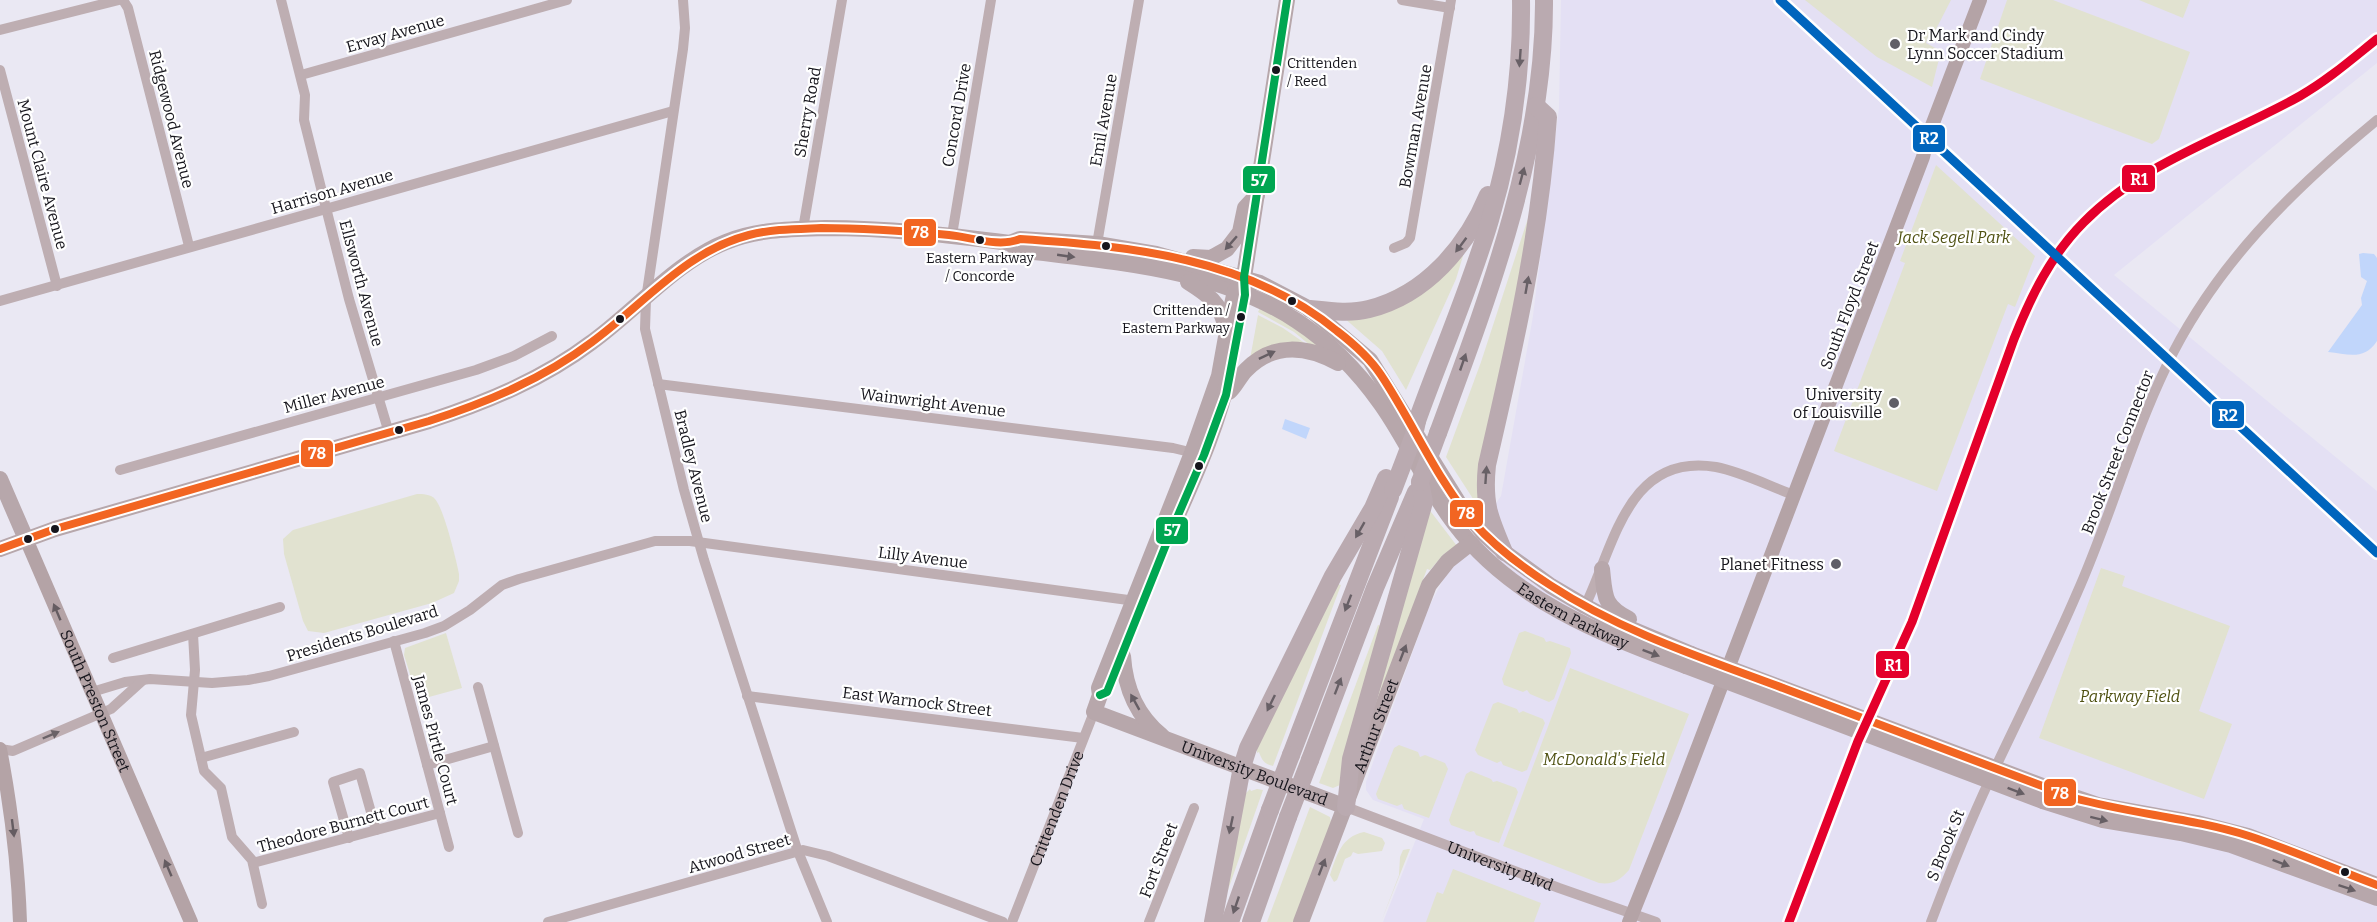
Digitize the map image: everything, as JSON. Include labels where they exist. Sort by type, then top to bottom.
[{"type":"highway","points":[[1230,922],[1390,484],[1414,435],[1428,389],[1491,218],[1505,155],[1520,66],[1521,0]]},
{"type":"highway","points":[[1251,922],[1288,817],[1375,588],[1424,502],[1420,482],[1508,232],[1528,154],[1536,106],[1544,26],[1544,0]]},
{"type":"highway","points":[[1496,555],[1487,511],[1485,481],[1524,302],[1542,185],[1548,117],[1536,106]]},
{"type":"highway","points":[[1310,309],[1340,312],[1370,309],[1407,292],[1422,282],[1453,255],[1470,234],[1505,155]]},
{"type":"highway","points":[[1213,922],[1242,767],[1248,748],[1333,576],[1373,508],[1390,484]]},
{"type":"highway","points":[[1346,807],[1351,759],[1412,521]]},
{"type":"main road","name":"Crittenden Drive","points":[[1094,712],[1100,695],[1099,688],[1138,601],[1198,454],[1226,395],[1287,0]]},
{"type":"main road","points":[[1227,336],[1223,314],[1215,301],[1178,267],[1196,256],[1211,258],[1227,249],[1240,232],[1245,208],[1257,194]]},
{"type":"main road","name":"Eastern Parkway","points":[[0,549],[26,539],[463,410],[530,380],[592,342],[677,272],[725,242],[750,234],[803,229],[871,229],[952,235],[1010,243],[1020,239],[1126,248],[1242,288],[1298,322],[1356,373],[1380,403],[1444,508],[1471,543],[1533,574],[1617,623],[1664,643],[1689,660]]},
{"type":"main road","name":"Eastern Parkway","points":[[1010,243],[1019,250],[1128,264],[1178,267]]},
{"type":"main road","name":"Eastern Parkway","points":[[1242,288],[1268,286],[1310,309],[1370,360],[1460,505],[1523,589],[1543,602],[1615,639],[1689,660],[2045,795],[2103,820],[2181,833],[2231,845],[2377,898]]},
{"type":"main road","name":"Crittenden Drive","points":[[1198,454],[1220,376],[1227,336],[1242,288]]},
{"type":"main road","points":[[1226,395],[1258,359],[1281,349],[1298,348],[1316,352],[1356,373]]},
{"type":"main road","name":"South Preston Street","points":[[0,479],[26,539]]},
{"type":"main road","name":"Arthur Street","points":[[1301,922],[1429,585],[1448,561],[1471,543]]},
{"type":"main road","points":[[1602,569],[1605,597],[1609,605],[1618,613],[1637,622],[1664,643]]},
{"type":"main road","name":"Crittenden Drive","points":[[1100,695],[1107,692],[1123,656],[1138,601]]},
{"type":"main road","points":[[1123,656],[1130,695],[1150,726],[1165,738]]},
{"type":"main road","points":[[1094,712],[1165,738]]},
{"type":"main road","name":"University Boulevard","points":[[1165,738],[1346,807]]},
{"type":"main road","name":"Eastern Parkway","points":[[2045,795],[2197,823],[2248,836],[2377,885]]},
{"type":"street","points":[[0,30],[121,0]]},
{"type":"street","name":"Ridgewood Avenue","points":[[121,0],[128,8],[189,246]]},
{"type":"street","name":"Ellsworth Avenue","points":[[281,0],[301,75],[306,103],[304,120],[326,209],[349,299],[389,433]]},
{"type":"street","name":"Ervay Avenue","points":[[301,75],[567,0]]},
{"type":"street","name":"Bradley Avenue","points":[[683,0],[686,28],[646,299],[645,329],[698,543],[798,851],[827,922]]},
{"type":"street","name":"Sherry Road","points":[[803,229],[842,0]]},
{"type":"street","name":"Concord Drive","points":[[952,235],[991,0]]},
{"type":"street","name":"Emil Avenue","points":[[1097,244],[1138,0]]},
{"type":"street","points":[[1402,0],[1451,4]]},
{"type":"street","name":"South Floyd Street","points":[[1631,917],[1923,158],[1928,136],[1980,0]]},
{"type":"street","name":"Bowman Avenue","points":[[1394,248],[1406,243],[1410,238],[1451,4]]},
{"type":"street","name":"Mount Claire Avenue","points":[[0,70],[57,286]]},
{"type":"street","name":"Harrison Avenue","points":[[0,301],[673,111]]},
{"type":"street","name":"Brook Street Connector","points":[[1989,780],[2078,592],[2155,390],[2182,336],[2229,264],[2255,232],[2296,190],[2377,120]]},
{"type":"street","name":"Miller Avenue","points":[[120,470],[476,370],[514,356],[552,336]]},
{"type":"street","name":"Wainwright Avenue","points":[[658,384],[1126,442],[1198,454]]},
{"type":"street","points":[[1585,606],[1620,522],[1631,501],[1648,484],[1671,472],[1695,466],[1719,468],[1794,495]]},
{"type":"street","name":"South Preston Street","points":[[26,539],[191,922]]},
{"type":"street","name":"Presidents Boulevard","points":[[92,692],[125,682],[158,679],[249,680],[444,626],[470,610],[502,585],[519,579],[655,541],[698,543]]},
{"type":"street","name":"Lilly Avenue","points":[[698,543],[1138,601]]},
{"type":"street","points":[[113,658],[280,607]]},
{"type":"street","points":[[193,634],[192,715],[204,771],[221,788],[232,837],[253,863],[262,904]]},
{"type":"street","name":"James Pirtle Court","points":[[394,641],[449,847]]},
{"type":"street","points":[[1724,680],[1989,780]]},
{"type":"street","points":[[20,922],[18,872],[10,804],[0,749],[13,751],[111,709],[143,681]]},
{"type":"street","points":[[478,687],[518,833]]},
{"type":"street","name":"East Warnock Street","points":[[747,696],[1083,738]]},
{"type":"street","name":"Crittenden Drive","points":[[1012,922],[1094,712]]},
{"type":"street","points":[[201,759],[294,732]]},
{"type":"street","points":[[427,765],[494,746]]},
{"type":"street","points":[[349,838],[333,782],[360,773],[376,830]]},
{"type":"street","name":"S Brook St","points":[[1931,922],[1989,780]]},
{"type":"street","name":"University Blvd","points":[[1346,807],[1631,917],[1656,922]]},
{"type":"street","name":"Fort Street","points":[[1149,922],[1194,808]]},
{"type":"street","name":"Theodore Burnett Court","points":[[253,863],[440,813]]},
{"type":"street","name":"Atwood Street","points":[[548,922],[798,851],[828,856],[1003,922]]},
{"type":"shaded area","name":"University of Louisville","points":[[1561,0],[2377,0],[2377,63],[2114,275],[2377,491],[2377,922],[1383,922],[1424,819],[1373,800],[1366,790],[1366,782],[1428,609],[1445,576],[1501,496],[1533,316],[1559,108]]},
{"type":"green space","name":"Dr Mark and Cindy Lynn Soccer Stadium","points":[[1805,0],[1951,0],[1933,35],[1929,34],[1926,43],[1941,51],[1932,87],[1877,57]]},
{"type":"green space","points":[[2007,0],[2053,0],[2190,52],[2159,139],[2152,144],[1980,79]]},
{"type":"green space","points":[[2139,0],[2190,0],[2183,18]]},
{"type":"green space","name":"Jack Segell Park","points":[[1936,165],[2035,256],[2015,307],[2008,304],[1937,491],[1834,451],[1905,263],[1900,261]]},
{"type":"green space","points":[[1531,209],[1479,508],[1446,457],[1481,362]]},
{"type":"green space","points":[[1459,256],[1463,256],[1456,279],[1406,390],[1382,351],[1343,317]]},
{"type":"green space","points":[[1260,308],[1277,316],[1322,348],[1311,346],[1294,332],[1258,312]]},
{"type":"green space","points":[[1258,315],[1283,328],[1306,344],[1250,359]]},
{"type":"green space","points":[[417,494],[433,497],[442,513],[459,574],[454,593],[432,603],[324,633],[308,631],[284,554],[283,539],[293,530]]},
{"type":"green space","points":[[1428,508],[1457,546],[1444,554],[1430,570],[1427,569],[1368,725]]},
{"type":"green space","name":"Parkway Field","points":[[2101,568],[2125,576],[2122,586],[2230,626],[2199,711],[2232,724],[2204,799],[2039,738]]},
{"type":"green space","points":[[1338,584],[1341,585],[1273,766],[1270,765],[1264,762],[1259,752],[1257,753],[1257,748]]},
{"type":"green space","points":[[1378,625],[1381,626],[1340,785],[1333,788],[1319,783]]},
{"type":"green space","points":[[1525,631],[1544,638],[1546,642],[1550,641],[1570,648],[1571,653],[1554,699],[1549,702],[1530,694],[1527,690],[1523,692],[1504,685],[1502,679],[1519,633]]},
{"type":"green space","points":[[446,633],[462,688],[418,700],[404,655],[405,648]]},
{"type":"green space","name":"McDonald's Field","points":[[1570,668],[1689,714],[1629,870],[1619,879],[1608,883],[1599,883],[1503,846]]},
{"type":"green space","points":[[1498,702],[1517,709],[1519,713],[1523,711],[1543,719],[1545,723],[1527,770],[1522,772],[1503,765],[1501,761],[1497,763],[1478,755],[1475,750],[1493,704]]},
{"type":"green space","points":[[1399,745],[1418,752],[1420,757],[1425,755],[1445,763],[1448,769],[1429,818],[1404,809],[1402,804],[1397,806],[1378,799],[1376,794],[1394,748]]},
{"type":"green space","points":[[1471,771],[1493,782],[1497,781],[1516,788],[1518,792],[1499,843],[1476,835],[1474,831],[1470,832],[1451,825],[1449,820],[1466,774]]},
{"type":"green space","points":[[1250,789],[1251,791],[1263,790],[1227,893],[1245,794]]},
{"type":"green space","points":[[1310,807],[1330,817],[1331,822],[1293,922],[1267,922]]},
{"type":"green space","points":[[1364,832],[1382,838],[1385,843],[1382,851],[1358,854],[1353,852],[1345,859],[1337,880],[1334,882],[1330,875],[1341,848],[1350,838]]},
{"type":"green space","points":[[1410,849],[1381,922],[1399,875],[1400,857],[1403,850]]},
{"type":"green space","points":[[1453,869],[1541,903],[1534,922],[1426,922],[1437,892],[1443,894]]},
{"type":"water","points":[[2359,254],[2374,254],[2377,258],[2377,341],[2361,354],[2328,352],[2362,305],[2361,298],[2367,281],[2361,277]]},
{"type":"water","points":[[1285,419],[1310,428],[1306,439],[1282,429]]},
{"type":"transit line","name":"57","points":[[1100,695],[1107,692],[1204,455],[1226,395],[1245,295],[1244,277],[1287,0]]},
{"type":"transit line","name":"R2","points":[[1780,0],[2377,553]]},
{"type":"transit line","name":"R1","points":[[1789,922],[1858,741],[1912,622],[2014,339],[2027,307],[2052,262],[2084,222],[2133,182],[2159,166],[2300,96],[2377,39]]},
{"type":"transit line","name":"78","points":[[0,549],[55,529],[429,421],[472,406],[554,367],[592,342],[685,266],[705,253],[749,235],[794,229],[869,229],[949,235],[994,242],[1020,239],[1104,246],[1187,260],[1227,272],[1266,287],[1303,306],[1355,346],[1376,368],[1393,393],[1436,469],[1481,531],[1529,571],[1577,602],[1606,617],[1693,655],[2074,798],[2249,836],[2377,885]]},
{"type":"place","name":"Dr Mark and Cindy Lynn Soccer Stadium","points":[[1895,44]]},
{"type":"place","name":"Crittenden / Reed","points":[[1276,70]]},
{"type":"place","name":"Eastern Parkway / Concorde","points":[[980,240]]},
{"type":"place","name":"Crittenden / Eastern Parkway","points":[[1241,317]]},
{"type":"place","name":"University of Louisville","points":[[1894,403]]},
{"type":"place","name":"Planet Fitness","points":[[1836,564]]}]
